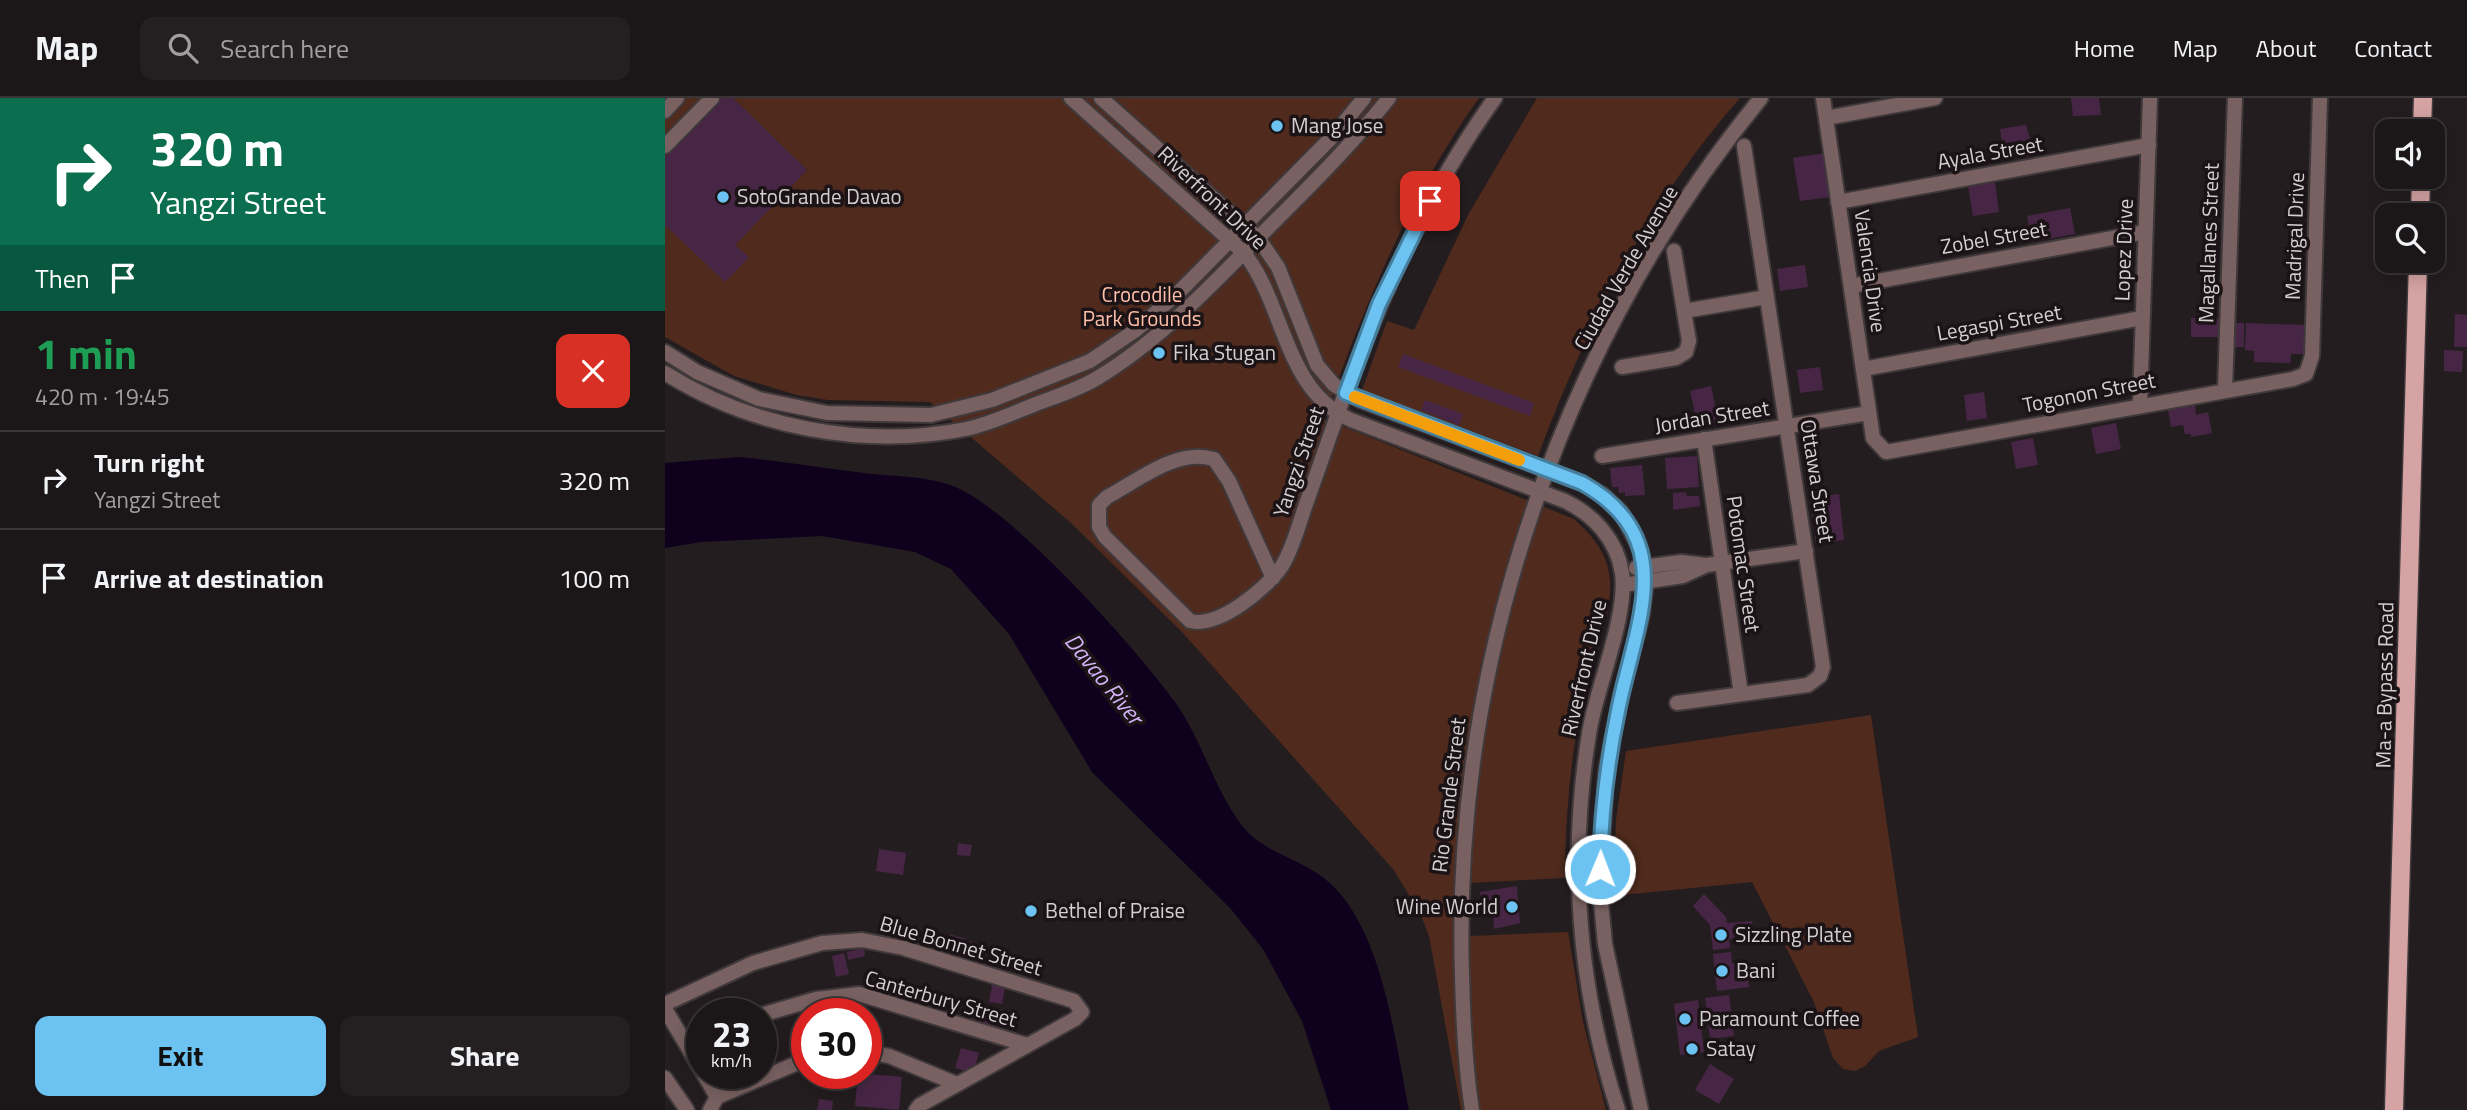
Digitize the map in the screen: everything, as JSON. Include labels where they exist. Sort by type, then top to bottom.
[{"type":"main road","points":[[2422,119],[2423,98]]},
{"type":"main road","name":"Ma-a Bypass Road","points":[[2394,1110],[2418,273]]},
{"type":"street","points":[[665,111],[677,98]]},
{"type":"street","points":[[665,146],[712,98]]},
{"type":"street","name":"Riverfront Drive","points":[[1071,98],[1244,253],[1262,279],[1301,375],[1316,397],[1338,414],[1581,509],[1600,525],[1617,554],[1622,578],[1619,615],[1596,692],[1577,827],[1577,892],[1583,950],[1611,1089],[1618,1110]]},
{"type":"street","name":"Riverfront Drive","points":[[1101,98],[1258,238],[1278,268],[1317,365],[1334,385],[1346,393],[1549,471],[1603,495],[1621,512],[1633,530],[1645,574],[1642,615],[1622,691],[1606,771],[1601,827],[1600,891],[1605,944],[1641,1110]]},
{"type":"street","points":[[665,353],[730,388],[794,408],[827,413],[931,415],[961,409],[1043,381],[1090,361],[1136,330],[1181,289],[1334,135],[1364,98]]},
{"type":"street","points":[[665,373],[723,405],[789,426],[885,435],[967,429],[1098,379],[1147,343],[1244,253],[1345,151],[1389,98]]},
{"type":"street","name":"Yangzi Street","points":[[1273,578],[1229,481],[1215,459],[1205,456],[1177,459],[1107,497],[1099,505],[1099,527],[1105,537],[1190,621],[1205,622],[1235,608],[1273,578],[1290,550],[1338,414],[1395,269],[1461,145],[1495,98]]},
{"type":"street","name":"Ciudad Verde Avenue","points":[[1541,492],[1590,374],[1663,235],[1761,98]]},
{"type":"street","name":"Valencia Drive","points":[[1823,98],[1873,438],[1880,449]]},
{"type":"street","points":[[1826,118],[1935,98]]},
{"type":"street","name":"Lopez Drive","points":[[2140,404],[2150,98]]},
{"type":"street","name":"Magallanes Street","points":[[2225,390],[2235,98]]},
{"type":"street","name":"Madrigal Drive","points":[[2306,374],[2312,356],[2320,98]]},
{"type":"street","name":"Ayala Street","points":[[1838,202],[2148,145]]},
{"type":"street","name":"Ottawa Street","points":[[1677,703],[1808,685],[1822,672],[1823,662],[1744,146]]},
{"type":"street","name":"Zobel Street","points":[[1851,286],[2145,232]]},
{"type":"street","points":[[1622,367],[1676,358],[1686,352],[1689,341],[1674,251]]},
{"type":"street","points":[[1684,311],[1767,298]]},
{"type":"street","name":"Legaspi Street","points":[[1863,369],[2143,318]]},
{"type":"street","name":"Togonon Street","points":[[1880,449],[1893,452],[2306,374]]},
{"type":"street","name":"Jordan Street","points":[[1602,456],[1870,413]]},
{"type":"street","name":"Potomac Street","points":[[1704,439],[1714,564],[1741,694]]},
{"type":"street","name":"Rio Grande Street","points":[[1472,1110],[1464,1043],[1460,923],[1467,802],[1475,734],[1504,604],[1541,492]]},
{"type":"street","points":[[1622,578],[1645,574],[1683,576],[1714,564],[1806,551]]},
{"type":"street","name":"Blue Bonnet Street","points":[[665,1007],[753,963],[822,943],[862,940],[903,948],[1074,1001],[1082,1012],[1075,1019],[1027,1045]]},
{"type":"street","name":"Canterbury Street","points":[[777,1010],[816,999],[859,994],[1027,1045]]},
{"type":"street","points":[[665,1007],[686,1034]]},
{"type":"street","points":[[916,1110],[920,1105],[1027,1045]]},
{"type":"street","points":[[882,1055],[957,1084]]},
{"type":"street","points":[[713,1104],[791,1067]]},
{"type":"street","points":[[665,1078],[687,1110]]},
{"type":"street","points":[[1611,1089],[1634,1086]]},
{"type":"green space","points":[[665,98],[722,98],[665,157]]},
{"type":"green space","name":"Crocodile Park Grounds","points":[[733,98],[1479,98],[1431,174],[1390,253],[1355,335],[1324,419],[1574,519],[1588,532],[1607,563],[1610,582],[1608,610],[1587,678],[1572,761],[1565,878],[1468,883],[1470,936],[1568,932],[1583,1022],[1606,1110],[1461,1110],[1429,936],[1420,913],[1393,869],[1183,633],[1071,523],[930,402],[828,400],[797,395],[734,376],[665,337],[665,225],[748,258],[735,245],[807,170]]},
{"type":"green space","points":[[1537,98],[1740,98],[1676,180],[1648,223],[1599,313],[1538,456],[1362,390],[1387,321],[1414,330],[1468,215]]},
{"type":"green space","points":[[1871,715],[1918,1037],[1879,1051],[1865,1066],[1855,1071],[1843,1069],[1833,1058],[1814,1002],[1752,882],[1613,896],[1616,820],[1626,751]]},
{"type":"water","name":"Davao River","points":[[739,457],[942,482],[978,499],[1039,550],[1103,616],[1175,702],[1193,732],[1222,794],[1249,834],[1272,850],[1320,875],[1349,905],[1375,959],[1392,1021],[1409,1110],[1331,1110],[1302,1021],[1263,949],[1230,908],[1092,772],[1009,634],[951,569],[915,552],[822,536],[701,542],[665,548],[665,463]]},
{"type":"building","name":"SotoGrande Davao","points":[[722,98],[733,98],[807,170],[735,245],[749,257],[725,282],[665,225],[665,157]]},
{"type":"building","points":[[2071,98],[2099,98],[2101,115],[2073,116]]},
{"type":"building","points":[[2026,125],[2035,156],[2004,156],[2000,129]]},
{"type":"building","points":[[1825,153],[1831,197],[1800,201],[1793,158]]},
{"type":"building","points":[[1995,182],[1999,212],[1973,216],[1968,186]]},
{"type":"building","points":[[2070,208],[2075,234],[2032,242],[2027,216]]},
{"type":"building","points":[[1805,265],[1808,287],[1780,291],[1777,269]]},
{"type":"building","points":[[2455,314],[2467,315],[2467,347],[2454,347]]},
{"type":"building","points":[[2191,318],[2222,318],[2222,337],[2191,337]]},
{"type":"building","points":[[2235,323],[2244,323],[2244,347],[2235,347]]},
{"type":"building","points":[[2246,323],[2306,325],[2305,354],[2291,354],[2290,363],[2254,362],[2254,351],[2245,350]]},
{"type":"building","points":[[2444,350],[2463,351],[2462,372],[2444,371]]},
{"type":"building","points":[[1403,354],[1534,403],[1530,416],[1398,367]]},
{"type":"building","points":[[1820,367],[1823,390],[1800,393],[1797,370]]},
{"type":"building","points":[[1711,386],[1719,422],[1698,426],[1690,391]]},
{"type":"building","points":[[1984,392],[1987,418],[1967,421],[1964,395]]},
{"type":"building","points":[[1425,400],[1463,414],[1459,425],[1421,410]]},
{"type":"building","points":[[2195,405],[2196,415],[2208,412],[2212,433],[2191,437],[2191,434],[2185,434],[2183,425],[2171,427],[2168,410]]},
{"type":"building","points":[[2116,423],[2121,449],[2096,454],[2091,428]]},
{"type":"building","points":[[2033,438],[2038,465],[2016,469],[2011,442]]},
{"type":"building","points":[[1697,456],[1699,487],[1667,489],[1665,458]]},
{"type":"building","points":[[1642,465],[1645,495],[1625,496],[1625,492],[1619,493],[1618,487],[1612,487],[1610,468]]},
{"type":"building","points":[[1686,492],[1687,496],[1699,496],[1700,506],[1673,510],[1673,493]]},
{"type":"building","points":[[1839,494],[1844,540],[1816,544],[1810,498]]},
{"type":"building","points":[[958,843],[972,845],[970,856],[957,855]]},
{"type":"building","points":[[879,849],[906,853],[903,875],[876,871]]},
{"type":"building","points":[[1517,886],[1520,923],[1494,929],[1493,908],[1482,909],[1480,892]]},
{"type":"building","points":[[1704,894],[1726,917],[1727,923],[1752,921],[1753,937],[1729,939],[1730,948],[1713,950],[1710,925],[1693,906]]},
{"type":"building","points":[[910,924],[921,928],[917,937],[907,933]]},
{"type":"building","points":[[923,928],[938,932],[935,944],[920,940]]},
{"type":"building","points":[[950,934],[966,939],[961,957],[945,952]]},
{"type":"building","points":[[970,941],[983,945],[977,961],[964,956]]},
{"type":"building","points":[[864,948],[865,956],[848,960],[847,952]]},
{"type":"building","points":[[1731,952],[1732,963],[1746,962],[1749,987],[1717,991],[1713,954]]},
{"type":"building","points":[[844,953],[849,974],[836,977],[832,956]]},
{"type":"building","points":[[1002,955],[1020,959],[1017,971],[1000,967]]},
{"type":"building","points":[[992,985],[1005,987],[1002,1004],[989,1002]]},
{"type":"building","points":[[1729,995],[1734,1036],[1710,1039],[1705,998]]},
{"type":"building","points":[[1698,1000],[1704,1052],[1680,1055],[1674,1004]]},
{"type":"building","points":[[975,1004],[985,1008],[979,1021],[970,1018]]},
{"type":"building","points":[[988,1007],[997,1010],[992,1026],[983,1023]]},
{"type":"building","points":[[1001,1009],[1010,1012],[1006,1025],[997,1022]]},
{"type":"building","points":[[961,1048],[979,1053],[973,1073],[955,1068]]},
{"type":"building","points":[[1710,1064],[1734,1079],[1719,1104],[1695,1090]]},
{"type":"building","points":[[882,1075],[902,1077],[899,1110],[855,1106],[857,1089],[882,1089]]},
{"type":"building","points":[[819,1099],[833,1101],[832,1110],[817,1110]]},
{"type":"slow traffic","points":[[1355,397],[1519,460]]},
{"type":"place","name":"Mang Jose","points":[[1277,126]]},
{"type":"place","name":"SotoGrande Davao","points":[[723,197]]},
{"type":"place","name":"Fika Stugan","points":[[1159,353]]},
{"type":"place","name":"Wine World","points":[[1512,907]]},
{"type":"place","name":"Bethel of Praise","points":[[1031,911]]},
{"type":"place","name":"Sizzling Plate","points":[[1721,935]]},
{"type":"place","name":"Bani","points":[[1722,971]]},
{"type":"place","name":"Paramount Coffee","points":[[1685,1019]]},
{"type":"place","name":"Satay","points":[[1692,1049]]},
{"type":"route","points":[[1430,201],[1379,304],[1346,393],[1582,483],[1603,495],[1621,512],[1633,530],[1644,567],[1645,598],[1606,771],[1600,869]]}]
